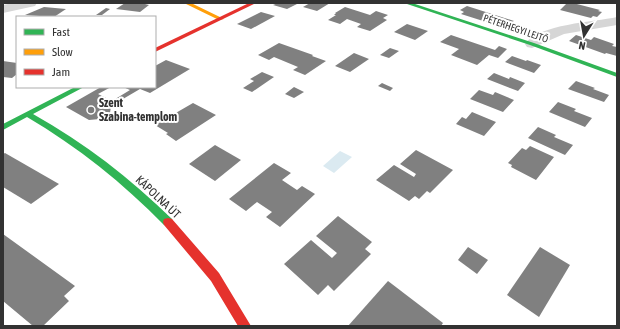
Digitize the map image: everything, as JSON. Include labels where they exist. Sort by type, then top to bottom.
[{"type":"street","points":[[3,9],[31,3]]},
{"type":"street","points":[[187,3],[221,18]]},
{"type":"street","points":[[156,50],[253,3]]},
{"type":"street","name":"PÉTERHEGYI LEJTŐ","points":[[407,3],[532,44],[617,75]]},
{"type":"street","points":[[532,44],[543,36],[557,32],[617,21]]},
{"type":"street","points":[[3,127],[78,88]]},
{"type":"street","name":"KÁPOLNA ÚT","points":[[27,114],[66,136],[102,162],[155,208],[181,234],[215,278],[245,326]]},
{"type":"shaded area","points":[[340,151],[352,157],[334,173],[323,166]]},
{"type":"building","points":[[125,3],[141,3],[149,5],[140,12],[116,9]]},
{"type":"building","points":[[278,3],[299,3],[287,9],[273,5]]},
{"type":"building","points":[[310,3],[330,3],[317,11],[303,7]]},
{"type":"building","points":[[567,3],[573,3],[600,10],[598,11],[602,12],[597,17],[593,16],[591,18],[560,10]]},
{"type":"building","points":[[467,6],[514,21],[507,25],[502,24],[499,26],[461,14],[464,12],[460,10]]},
{"type":"building","points":[[44,7],[66,9],[56,16],[25,15]]},
{"type":"building","points":[[345,7],[370,15],[376,11],[388,15],[383,18],[387,20],[370,31],[357,27],[361,24],[347,19],[340,24],[328,20],[336,15],[334,15],[335,13]]},
{"type":"building","points":[[106,8],[110,9],[102,15],[96,15]]},
{"type":"building","points":[[261,12],[275,16],[251,29],[237,24]]},
{"type":"building","points":[[407,24],[428,31],[415,40],[394,32]]},
{"type":"building","points":[[451,35],[495,50],[499,46],[507,49],[498,58],[489,55],[477,65],[451,55],[459,49],[440,42]]},
{"type":"building","points":[[576,35],[591,40],[594,37],[614,44],[612,46],[617,47],[617,56],[605,54],[569,41]]},
{"type":"building","points":[[279,43],[326,61],[305,75],[293,70],[298,67],[274,57],[269,60],[258,55]]},
{"type":"building","points":[[390,48],[399,51],[389,58],[380,55]]},
{"type":"building","points":[[354,53],[369,59],[350,72],[335,66]]},
{"type":"building","points":[[512,56],[541,65],[534,73],[505,62]]},
{"type":"building","points":[[166,60],[190,69],[150,93],[140,89],[111,106],[110,113],[100,119],[89,120],[66,107],[99,88],[109,88],[98,94],[112,101],[130,90],[125,88],[156,88],[156,65]]},
{"type":"building","points":[[3,61],[16,63],[16,75],[12,78],[3,77]]},
{"type":"building","points":[[262,72],[274,77],[252,92],[243,88],[254,81],[250,79]]},
{"type":"building","points":[[494,73],[525,83],[518,91],[487,79]]},
{"type":"building","points":[[576,81],[609,95],[604,102],[568,89]]},
{"type":"building","points":[[382,83],[393,88],[390,91],[378,86]]},
{"type":"building","points":[[294,87],[304,92],[294,98],[285,94]]},
{"type":"building","points":[[479,90],[493,95],[495,92],[514,100],[503,112],[470,99]]},
{"type":"building","points":[[558,102],[576,109],[574,111],[592,118],[585,127],[549,112]]},
{"type":"building","points":[[193,103],[216,115],[176,141],[166,134],[168,133],[155,125]]},
{"type":"building","points":[[472,112],[496,122],[484,136],[456,124],[462,117],[466,119]]},
{"type":"building","points":[[538,127],[556,135],[554,137],[573,145],[565,155],[528,138]]},
{"type":"building","points":[[215,145],[241,160],[215,181],[189,164]]},
{"type":"building","points":[[530,146],[554,157],[536,180],[511,167],[512,165],[508,163],[522,148],[526,150]]},
{"type":"building","points":[[416,150],[453,170],[430,193],[427,191],[419,199],[415,196],[409,201],[376,180],[394,165],[414,177],[416,174],[400,164]]},
{"type":"building","points":[[5,153],[59,184],[31,204],[3,187],[3,154]]},
{"type":"building","points":[[274,163],[291,173],[282,180],[297,190],[302,186],[315,194],[280,227],[266,217],[272,212],[257,202],[246,211],[229,199]]},
{"type":"building","points":[[338,216],[372,242],[365,249],[371,254],[334,291],[328,285],[318,295],[284,264],[311,240],[332,258],[337,253],[316,236]]},
{"type":"building","points":[[3,234],[75,286],[64,296],[69,301],[43,326],[33,326],[3,301]]},
{"type":"building","points":[[468,247],[488,260],[477,274],[458,260]]},
{"type":"building","points":[[540,247],[570,265],[539,317],[507,295]]},
{"type":"building","points":[[388,281],[443,323],[441,326],[348,326]]},
{"type":"traffic: fast","points":[[407,3],[532,44],[617,75]]},
{"type":"traffic: fast","points":[[3,127],[78,88]]},
{"type":"traffic: fast","points":[[27,114],[47,125],[102,162],[136,191],[168,222]]},
{"type":"traffic: slow","points":[[187,3],[221,19]]},
{"type":"traffic: jam","points":[[156,50],[253,3]]},
{"type":"traffic: jam","points":[[168,222],[215,277],[245,326]]},
{"type":"place","name":"Szent Szabina-templom","points":[[91,110]]}]
